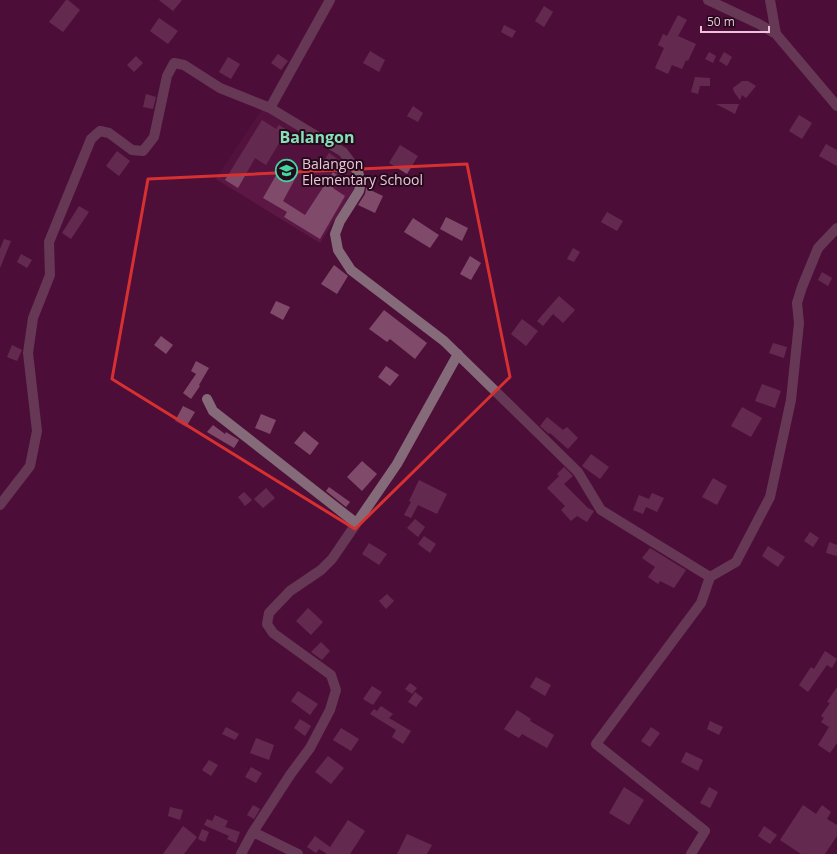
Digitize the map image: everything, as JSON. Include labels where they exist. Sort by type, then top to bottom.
[{"type":"street","points":[[270,108],[330,0]]},
{"type":"street","points":[[708,0],[760,24],[776,34],[837,106]]},
{"type":"street","points":[[770,0],[776,34]]},
{"type":"street","points":[[0,505],[30,466],[37,431],[28,353],[33,318],[50,275],[49,242],[91,139],[100,131],[109,133],[132,150],[143,151],[154,137],[167,76],[174,63],[184,65],[220,88],[270,108],[342,152],[358,172],[361,182],[359,191],[340,221],[335,234],[338,250],[351,270],[444,341],[458,354],[578,472],[601,510],[710,577]]},
{"type":"street","points":[[691,854],[705,831],[596,744],[701,603],[710,577],[736,562],[770,496],[790,400],[799,324],[799,298],[818,248],[837,228]]},
{"type":"street","points":[[241,854],[253,832],[290,775],[310,748],[330,710],[336,690],[331,675],[273,633],[267,624],[269,613],[290,591],[321,570],[332,559],[397,464],[458,354]]},
{"type":"street","points":[[207,399],[213,411],[356,523]]},
{"type":"street","points":[[253,832],[298,854]]},
{"type":"highlighted area","points":[[467,164],[510,377],[355,529],[112,379],[148,179]]},
{"type":"shaded area","name":"Balangon Elementary School","points":[[263,108],[347,162],[358,182],[320,243],[216,179]]},
{"type":"building","points":[[66,0],[80,10],[63,32],[49,22]]},
{"type":"building","points":[[159,0],[182,0],[173,11]]},
{"type":"building","points":[[544,6],[553,12],[544,27],[535,21]]},
{"type":"building","points":[[678,15],[687,20],[678,36],[696,44],[688,61],[686,60],[682,69],[672,65],[668,74],[655,68],[664,48],[658,45],[663,34],[667,36]]},
{"type":"building","points":[[159,18],[178,31],[168,44],[150,31]]},
{"type":"building","points":[[504,25],[516,31],[512,38],[501,32]]},
{"type":"building","points":[[370,51],[385,60],[379,72],[363,63]]},
{"type":"building","points":[[709,52],[716,56],[713,63],[705,59]]},
{"type":"building","points":[[724,52],[732,57],[727,66],[719,61]]},
{"type":"building","points":[[278,54],[288,61],[281,70],[271,63]]},
{"type":"building","points":[[136,56],[143,63],[134,72],[127,65]]},
{"type":"building","points":[[228,57],[240,64],[231,79],[219,72]]},
{"type":"building","points":[[695,77],[710,78],[710,86],[700,86],[698,94],[691,92]]},
{"type":"building","points":[[742,81],[748,81],[756,86],[746,98],[742,95],[740,100],[733,88]]},
{"type":"building","points":[[146,94],[156,97],[153,109],[143,107]]},
{"type":"building","points":[[716,104],[739,104],[735,114]]},
{"type":"building","points":[[413,106],[423,113],[418,122],[407,116]]},
{"type":"building","points":[[799,115],[812,123],[802,139],[789,131]]},
{"type":"building","points":[[262,120],[276,129],[279,125],[287,130],[266,165],[255,158],[238,188],[225,180]]},
{"type":"building","points":[[826,144],[837,150],[837,166],[819,156]]},
{"type":"building","points":[[400,145],[418,156],[407,174],[389,163]]},
{"type":"building","points":[[117,151],[130,161],[119,176],[106,166]]},
{"type":"building","points":[[329,153],[344,164],[338,173],[322,164]]},
{"type":"building","points":[[279,170],[295,179],[283,201],[305,215],[333,172],[340,177],[333,188],[345,196],[320,239],[284,217],[287,212],[263,198]]},
{"type":"building","points":[[366,188],[383,196],[375,213],[358,205],[365,194]]},
{"type":"building","points":[[79,206],[89,212],[71,239],[62,233]]},
{"type":"building","points":[[607,212],[623,221],[617,231],[601,222]]},
{"type":"building","points":[[446,217],[468,228],[462,241],[440,229]]},
{"type":"building","points":[[413,218],[439,235],[430,248],[404,232]]},
{"type":"building","points":[[4,239],[11,241],[0,268],[0,249]]},
{"type":"building","points":[[573,248],[580,252],[574,262],[567,259]]},
{"type":"building","points":[[21,254],[32,260],[27,268],[17,262]]},
{"type":"building","points":[[470,256],[481,263],[471,280],[460,274]]},
{"type":"building","points":[[334,265],[348,276],[337,294],[321,284]]},
{"type":"building","points":[[822,272],[832,278],[828,286],[818,280]]},
{"type":"building","points":[[559,296],[575,310],[563,323],[553,314],[543,326],[537,321]]},
{"type":"building","points":[[276,301],[290,307],[283,320],[270,313]]},
{"type":"building","points":[[384,310],[427,343],[415,359],[390,339],[387,342],[369,329]]},
{"type":"building","points":[[522,319],[538,331],[526,346],[511,334]]},
{"type":"building","points":[[161,336],[173,345],[166,354],[154,345]]},
{"type":"building","points":[[773,343],[787,347],[784,358],[769,353]]},
{"type":"building","points":[[12,345],[22,350],[17,361],[7,357]]},
{"type":"building","points":[[196,361],[209,368],[199,385],[200,386],[191,399],[183,393],[196,374],[191,371]]},
{"type":"building","points":[[386,366],[399,375],[390,386],[378,377]]},
{"type":"building","points":[[762,384],[781,391],[775,408],[755,401]]},
{"type":"building","points":[[183,406],[195,412],[186,427],[175,421]]},
{"type":"building","points":[[742,407],[762,418],[751,437],[731,426]]},
{"type":"building","points":[[261,414],[276,420],[270,434],[255,428]]},
{"type":"building","points":[[547,417],[563,430],[567,427],[578,438],[568,449],[540,426]]},
{"type":"building","points":[[213,425],[225,434],[226,432],[239,440],[234,448],[207,432]]},
{"type":"building","points":[[304,431],[319,443],[310,455],[294,443]]},
{"type":"building","points":[[591,454],[609,467],[600,479],[582,466]]},
{"type":"building","points":[[362,461],[377,474],[362,491],[347,477]]},
{"type":"building","points":[[564,467],[573,476],[564,484],[588,508],[594,511],[587,522],[577,516],[571,521],[561,510],[565,506],[547,488],[559,476],[557,474]]},
{"type":"building","points":[[713,478],[727,486],[717,505],[702,497]]},
{"type":"building","points":[[419,480],[447,494],[437,514],[418,505],[411,518],[404,515],[411,502],[409,501]]},
{"type":"building","points":[[329,487],[350,502],[346,507],[326,491]]},
{"type":"building","points":[[266,488],[275,498],[263,508],[254,499]]},
{"type":"building","points":[[244,492],[252,500],[245,506],[238,497]]},
{"type":"building","points":[[652,493],[664,498],[657,512],[646,507],[643,514],[633,510],[639,495],[649,499]]},
{"type":"building","points":[[415,519],[425,527],[418,537],[407,528]]},
{"type":"building","points":[[810,532],[819,538],[813,547],[804,541]]},
{"type":"building","points":[[424,536],[436,544],[430,553],[418,544]]},
{"type":"building","points":[[829,542],[837,545],[837,556],[826,553]]},
{"type":"building","points":[[369,543],[387,554],[379,565],[362,554]]},
{"type":"building","points":[[768,546],[785,557],[778,567],[762,556]]},
{"type":"building","points":[[650,548],[686,570],[674,588],[660,581],[658,584],[648,577],[655,567],[642,558]]},
{"type":"building","points":[[387,594],[394,601],[386,609],[379,601]]},
{"type":"building","points":[[308,608],[323,622],[311,635],[296,621]]},
{"type":"building","points":[[321,642],[330,651],[322,660],[311,652]]},
{"type":"building","points":[[825,651],[837,659],[832,668],[827,665],[808,692],[799,685],[811,667],[814,669]]},
{"type":"building","points":[[536,677],[551,685],[545,696],[530,687]]},
{"type":"building","points":[[410,683],[417,688],[412,694],[405,689]]},
{"type":"building","points":[[372,686],[382,692],[373,705],[363,699]]},
{"type":"building","points":[[837,687],[837,743],[830,753],[818,745],[829,727],[821,722],[824,718],[821,716],[830,703],[827,702]]},
{"type":"building","points":[[298,691],[318,704],[310,715],[291,701]]},
{"type":"building","points":[[415,692],[423,698],[416,707],[408,702]]},
{"type":"building","points":[[381,706],[393,714],[389,718],[411,731],[403,744],[392,737],[396,730],[370,714],[374,709],[377,711]]},
{"type":"building","points":[[517,710],[531,719],[530,721],[554,735],[547,748],[522,734],[519,738],[504,729]]},
{"type":"building","points":[[300,719],[311,726],[305,736],[294,728]]},
{"type":"building","points":[[710,721],[723,727],[719,735],[707,729]]},
{"type":"building","points":[[226,727],[239,734],[235,740],[222,734]]},
{"type":"building","points":[[651,727],[660,733],[650,747],[641,741]]},
{"type":"building","points":[[341,728],[359,739],[351,751],[333,740]]},
{"type":"building","points":[[256,738],[274,745],[269,760],[250,753]]},
{"type":"building","points":[[686,752],[703,760],[698,771],[681,762]]},
{"type":"building","points":[[328,756],[344,768],[331,784],[315,772]]},
{"type":"building","points":[[209,760],[218,765],[211,776],[202,770]]},
{"type":"building","points":[[251,767],[262,773],[256,783],[245,777]]},
{"type":"building","points":[[624,787],[644,800],[629,825],[609,813]]},
{"type":"building","points":[[709,787],[718,792],[710,808],[700,803]]},
{"type":"building","points":[[253,805],[260,809],[254,819],[247,815]]},
{"type":"building","points":[[803,805],[816,814],[822,805],[831,812],[827,819],[837,825],[837,836],[825,854],[801,854],[780,840]]},
{"type":"building","points":[[170,807],[183,810],[180,820],[168,816]]},
{"type":"building","points":[[215,815],[228,821],[225,827],[240,832],[236,843],[227,839],[229,836],[204,825],[207,819],[212,821]]},
{"type":"building","points":[[348,820],[365,831],[350,854],[325,854],[326,853],[319,849],[316,853],[307,847],[315,836],[330,847]]},
{"type":"building","points":[[183,826],[197,837],[184,854],[163,854]]},
{"type":"building","points":[[764,826],[777,835],[770,844],[758,836]]},
{"type":"building","points":[[202,829],[209,832],[205,842],[198,839]]},
{"type":"building","points":[[407,834],[432,845],[427,854],[397,854]]},
{"type":"place","name":"Balangon Elementary School","points":[[286,171]]},
{"type":"district","name":"Balangon","points":[[317,137]]}]
